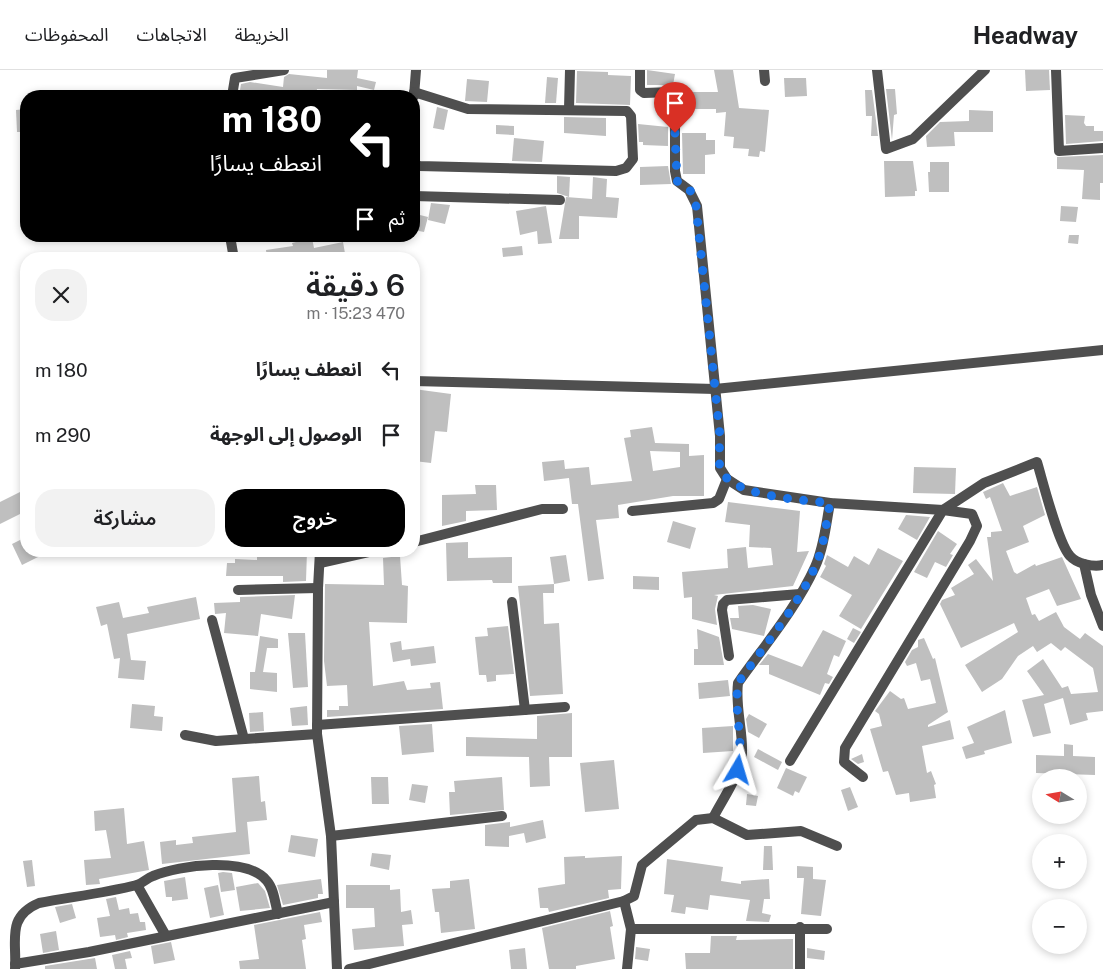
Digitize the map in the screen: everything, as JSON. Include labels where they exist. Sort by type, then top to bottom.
[{"type":"street","points":[[233,90],[236,74],[284,70]]},
{"type":"street","points":[[414,90],[416,70]]},
{"type":"street","points":[[569,109],[570,70]]},
{"type":"street","points":[[640,70],[640,90],[644,93],[672,92],[675,95],[677,181],[690,190],[696,206],[715,389],[720,468],[727,479],[744,490],[830,503],[943,510],[972,514],[977,526],[845,748],[844,762],[863,777]]},
{"type":"street","points":[[764,70],[765,81]]},
{"type":"street","points":[[877,70],[886,149],[913,138],[985,70]]},
{"type":"street","points":[[1056,70],[1059,151],[1103,148]]},
{"type":"street","points":[[420,96],[468,109],[627,111],[631,116],[633,160],[626,168],[616,171],[420,166]]},
{"type":"street","points":[[420,196],[560,200]]},
{"type":"street","points":[[420,381],[715,389],[1103,350]]},
{"type":"street","points":[[790,761],[943,510],[984,483],[1037,462],[1055,524],[1070,556],[1084,564],[1103,565]]},
{"type":"street","points":[[632,511],[713,503],[719,498],[727,479]]},
{"type":"street","points":[[713,818],[738,770],[742,754],[736,695],[738,683],[800,594],[815,566],[823,540],[830,503]]},
{"type":"street","points":[[420,540],[542,509],[562,509]]},
{"type":"street","points":[[320,557],[317,729],[331,836],[337,969]]},
{"type":"street","points":[[320,562],[344,557]]},
{"type":"street","points":[[1084,564],[1091,595],[1103,626]]},
{"type":"street","points":[[238,590],[318,588]]},
{"type":"street","points":[[729,656],[722,610],[723,604],[728,600],[800,594]]},
{"type":"street","points":[[512,602],[525,710]]},
{"type":"street","points":[[212,620],[244,739]]},
{"type":"street","points":[[185,735],[216,741],[244,739],[317,729],[565,707]]},
{"type":"street","points":[[331,836],[502,816]]},
{"type":"street","points":[[349,969],[624,901],[634,896],[642,865],[696,820],[713,818],[747,835],[801,831],[836,846]]},
{"type":"street","points":[[278,914],[271,888],[263,876],[227,865],[214,864],[153,876],[136,884],[38,903],[29,908],[17,920],[14,936],[15,967],[278,914],[334,902]]},
{"type":"street","points":[[136,884],[166,936]]},
{"type":"street","points":[[624,901],[631,928],[628,969]]},
{"type":"street","points":[[631,928],[800,927],[827,929]]},
{"type":"street","points":[[800,927],[800,969]]},
{"type":"building","points":[[327,70],[358,70],[357,78],[376,82],[374,90],[357,86],[357,90],[240,90],[241,84],[250,82],[283,87],[284,77],[289,74],[327,78]]},
{"type":"building","points":[[647,70],[675,74],[673,85],[647,85]]},
{"type":"building","points":[[714,70],[733,70],[739,108],[769,110],[765,152],[760,151],[759,157],[748,156],[749,149],[733,148],[734,137],[724,136],[726,112],[716,113],[716,109],[682,109],[682,92],[718,92]]},
{"type":"building","points":[[1025,70],[1049,70],[1050,90],[1026,91]]},
{"type":"building","points":[[577,71],[608,72],[608,75],[631,76],[630,105],[576,103]]},
{"type":"building","points":[[547,77],[558,78],[556,103],[545,103]]},
{"type":"building","points":[[784,78],[806,78],[807,96],[785,97]]},
{"type":"building","points":[[467,79],[489,81],[487,102],[465,101]]},
{"type":"building","points":[[886,89],[895,89],[897,114],[894,115],[892,140]]},
{"type":"building","points":[[865,90],[872,90],[878,136],[871,136],[872,116],[866,116]]},
{"type":"building","points":[[437,107],[448,110],[444,130],[433,128]]},
{"type":"building","points":[[16,110],[20,110],[20,132],[17,132]]},
{"type":"building","points":[[969,110],[993,111],[993,132],[954,132],[955,146],[927,147],[926,136],[940,122],[969,121]]},
{"type":"building","points":[[1065,115],[1085,116],[1084,123],[1086,126],[1094,126],[1094,131],[1103,131],[1103,141],[1066,144]]},
{"type":"building","points":[[564,117],[606,118],[606,136],[564,133]]},
{"type":"building","points":[[638,124],[668,127],[668,146],[643,145],[643,142],[639,142]]},
{"type":"building","points":[[496,125],[514,126],[514,135],[496,134]]},
{"type":"building","points":[[682,133],[706,133],[706,140],[715,140],[715,154],[705,155],[705,174],[683,174]]},
{"type":"building","points":[[514,138],[544,141],[542,162],[512,161]]},
{"type":"building","points":[[1103,155],[1103,183],[1100,183],[1100,200],[1082,199],[1084,170],[1057,169],[1057,157]]},
{"type":"building","points":[[884,161],[913,161],[917,191],[915,191],[915,196],[885,197]]},
{"type":"building","points":[[930,162],[949,162],[949,192],[929,192],[928,172],[930,172]]},
{"type":"building","points":[[668,166],[671,184],[640,185],[640,167]]},
{"type":"building","points":[[557,176],[570,177],[569,197],[557,193]]},
{"type":"building","points":[[593,177],[607,179],[606,197],[619,198],[617,218],[579,216],[579,239],[559,239],[566,197],[592,199]]},
{"type":"building","points":[[431,203],[450,205],[445,224],[428,220]]},
{"type":"building","points":[[546,206],[552,243],[538,244],[537,231],[520,235],[516,211]]},
{"type":"building","points":[[1061,206],[1078,207],[1076,222],[1060,221]]},
{"type":"building","points":[[420,215],[428,217],[424,232],[420,231]]},
{"type":"building","points":[[1069,235],[1079,235],[1078,244],[1068,243]]},
{"type":"building","points":[[313,242],[314,248],[343,242],[345,252],[266,252],[266,250],[293,246],[292,243]]},
{"type":"building","points":[[522,246],[523,255],[503,257],[502,248]]},
{"type":"building","points":[[420,390],[451,394],[447,432],[435,431],[431,463],[420,462]]},
{"type":"building","points":[[652,427],[655,443],[689,444],[689,456],[704,455],[704,496],[673,496],[618,505],[619,518],[596,520],[604,579],[588,581],[578,504],[572,504],[569,478],[544,481],[542,462],[564,460],[565,469],[589,467],[591,485],[632,481],[624,438],[631,437],[630,430]],"holes":[[[650,451],[680,452],[680,467],[653,471]]]},
{"type":"building","points":[[914,467],[956,468],[955,494],[913,493]]},
{"type":"building","points":[[1003,483],[1010,496],[1037,487],[1045,515],[1023,526],[1029,542],[1006,551],[1014,572],[1017,574],[1035,564],[1036,566],[1062,557],[1081,599],[1057,606],[1049,589],[1026,598],[1032,615],[1035,614],[1039,621],[1056,612],[1064,627],[1080,639],[1085,633],[1103,646],[1103,711],[1086,713],[1088,720],[1070,725],[1063,698],[1044,704],[1051,733],[1033,737],[1022,700],[1044,695],[1027,671],[1043,659],[1062,688],[1068,686],[1071,694],[1098,692],[1093,668],[1065,647],[1061,651],[1051,643],[1037,652],[1033,646],[1018,656],[1002,679],[982,692],[965,665],[1018,632],[1014,623],[961,648],[940,604],[942,600],[955,595],[951,588],[974,574],[968,565],[976,559],[993,581],[987,537],[991,537],[991,532],[1002,531],[990,497],[986,499],[983,492]]},
{"type":"building","points":[[475,485],[496,485],[497,510],[466,511],[466,521],[442,526],[442,495],[476,494]]},
{"type":"building","points":[[20,492],[20,514],[0,524],[0,502]]},
{"type":"building","points":[[728,502],[800,511],[797,552],[809,551],[793,586],[714,595],[718,596],[715,609],[717,625],[692,619],[692,597],[684,598],[682,572],[728,568],[727,549],[746,547],[748,568],[773,565],[771,548],[749,547],[750,525],[725,522]]},
{"type":"building","points":[[906,515],[930,517],[917,540],[898,529]]},
{"type":"building","points":[[673,521],[696,528],[690,549],[667,542]]},
{"type":"building","points":[[938,531],[957,544],[950,554],[953,555],[946,567],[935,562],[927,578],[914,572]]},
{"type":"building","points":[[20,540],[20,557],[38,557],[22,565],[12,544]]},
{"type":"building","points":[[468,542],[468,558],[512,557],[512,583],[493,583],[492,580],[447,581],[446,543]]},
{"type":"building","points":[[878,548],[903,561],[861,629],[839,616],[852,595],[820,577],[826,566],[824,564],[827,555],[848,567],[854,556],[869,565]]},
{"type":"building","points":[[566,555],[570,581],[554,584],[550,557]]},
{"type":"building","points":[[257,557],[307,557],[306,581],[283,582],[283,576],[226,576],[227,563],[235,563],[235,559],[257,560]]},
{"type":"building","points":[[400,557],[402,585],[408,586],[407,623],[369,622],[373,686],[404,681],[407,690],[431,688],[430,683],[440,682],[443,709],[327,717],[327,710],[339,710],[339,706],[348,706],[347,685],[327,686],[324,661],[325,584],[384,585],[383,558]]},
{"type":"building","points":[[633,576],[659,577],[659,590],[633,589]]},
{"type":"building","points":[[554,584],[554,593],[543,593],[544,624],[559,623],[563,694],[530,696],[518,586]]},
{"type":"building","points":[[295,595],[292,619],[261,614],[258,636],[224,633],[226,613],[215,614],[214,603],[240,602],[240,597]]},
{"type":"building","points":[[196,597],[200,619],[127,634],[131,660],[146,661],[144,680],[118,678],[120,658],[114,659],[107,624],[101,626],[96,607],[119,602],[123,618],[149,613],[147,607]]},
{"type":"building","points":[[753,605],[771,609],[764,636],[732,629],[730,618],[739,618],[738,606]]},
{"type":"building","points":[[508,626],[514,674],[496,675],[496,681],[487,682],[486,675],[479,675],[475,637],[488,636],[487,628]]},
{"type":"building","points":[[853,628],[861,632],[854,643],[847,639]]},
{"type":"building","points":[[697,629],[719,637],[724,665],[694,665],[694,649],[698,649]]},
{"type":"building","points":[[823,630],[846,641],[839,657],[834,655],[827,674],[833,677],[829,684],[825,683],[820,695],[769,674],[769,665],[759,665],[768,654],[802,667]]},
{"type":"building","points":[[288,633],[305,633],[308,687],[293,688]]},
{"type":"building","points":[[260,636],[278,639],[278,648],[267,648],[263,672],[277,673],[277,692],[250,689],[250,672],[255,672]]},
{"type":"building","points":[[924,638],[933,659],[935,658],[948,712],[928,725],[928,727],[950,720],[954,739],[922,746],[927,773],[931,771],[936,784],[934,785],[936,798],[910,802],[909,793],[896,795],[888,771],[883,772],[870,729],[882,726],[879,714],[875,711],[890,691],[901,699],[904,698],[908,709],[936,703],[930,679],[921,681],[916,663],[907,666],[905,662],[912,650],[918,647],[918,640]]},
{"type":"building","points":[[401,641],[402,650],[434,646],[436,663],[411,666],[410,659],[393,662],[390,643]]},
{"type":"building","points":[[728,680],[730,696],[699,699],[698,683]]},
{"type":"building","points":[[132,704],[155,706],[154,716],[163,717],[162,731],[130,728]]},
{"type":"building","points":[[307,706],[308,725],[292,726],[290,708]]},
{"type":"building","points":[[1005,710],[1012,743],[984,751],[985,754],[966,759],[962,747],[974,743],[967,727]]},
{"type":"building","points":[[263,712],[264,731],[250,732],[249,713]]},
{"type":"building","points":[[572,713],[572,757],[549,757],[550,786],[530,787],[529,757],[466,756],[466,737],[537,739],[537,716]]},
{"type":"building","points":[[749,714],[767,724],[759,738],[748,732],[746,719]]},
{"type":"building","points":[[432,724],[434,752],[402,755],[399,726]]},
{"type":"building","points":[[733,726],[733,751],[703,753],[702,728]]},
{"type":"building","points":[[1064,744],[1073,745],[1073,756],[1095,757],[1095,775],[1088,775],[1088,769],[1036,769],[1036,755],[1064,756]]},
{"type":"building","points":[[758,749],[782,762],[778,770],[754,757]]},
{"type":"building","points":[[862,754],[864,762],[858,764],[851,759]]},
{"type":"building","points":[[614,760],[619,809],[585,812],[580,763]]},
{"type":"building","points":[[786,768],[807,777],[799,793],[795,791],[793,796],[777,788]]},
{"type":"building","points":[[259,776],[261,802],[265,801],[267,820],[247,822],[250,854],[162,864],[160,842],[176,840],[176,845],[193,843],[192,837],[236,832],[232,778]]},
{"type":"building","points":[[371,777],[388,777],[389,804],[372,804]]},
{"type":"building","points":[[502,777],[504,810],[450,815],[449,792],[455,792],[454,781]]},
{"type":"building","points":[[412,784],[428,786],[425,803],[409,800]]},
{"type":"building","points":[[850,787],[858,807],[848,811],[841,790]]},
{"type":"building","points":[[747,794],[758,796],[756,806],[746,805]]},
{"type":"building","points":[[124,808],[127,844],[144,841],[149,870],[99,879],[100,884],[86,885],[84,860],[111,858],[106,830],[95,831],[94,811]]},
{"type":"building","points":[[543,820],[546,838],[526,843],[524,833],[509,836],[509,847],[485,846],[485,825],[510,822],[510,827]]},
{"type":"building","points":[[291,835],[318,839],[315,857],[288,852]]},
{"type":"building","points":[[764,846],[772,846],[773,870],[763,870]]},
{"type":"building","points":[[372,853],[391,855],[389,870],[370,866]]},
{"type":"building","points":[[585,856],[585,858],[622,856],[621,889],[608,890],[609,898],[549,912],[548,908],[540,908],[538,888],[565,884],[564,857]]},
{"type":"building","points":[[667,859],[723,867],[721,881],[741,884],[741,881],[769,879],[770,899],[764,899],[762,913],[771,915],[769,922],[746,921],[750,900],[710,895],[708,910],[686,907],[685,914],[671,912],[674,895],[664,894]]},
{"type":"building","points":[[32,860],[35,886],[27,887],[23,861]]},
{"type":"building","points":[[797,866],[813,867],[813,879],[826,880],[821,916],[801,914],[804,878],[797,878]]},
{"type":"building","points":[[218,873],[232,873],[235,890],[221,892]]},
{"type":"building","points":[[185,877],[188,899],[172,901],[172,897],[166,897],[164,881]]},
{"type":"building","points":[[321,879],[323,894],[318,894],[318,898],[283,905],[277,885]]},
{"type":"building","points":[[469,879],[475,929],[441,933],[439,912],[435,912],[432,889],[450,888],[450,881]]},
{"type":"building","points":[[258,883],[265,891],[270,908],[240,911],[236,887]]},
{"type":"building","points":[[218,885],[224,915],[210,918],[204,888]]},
{"type":"building","points":[[346,885],[390,885],[390,890],[400,889],[401,912],[411,910],[413,924],[402,925],[404,946],[354,950],[352,929],[375,927],[374,908],[346,908]]},
{"type":"building","points":[[116,897],[119,910],[129,908],[130,914],[138,913],[140,922],[145,922],[146,930],[127,933],[128,937],[116,940],[115,935],[100,937],[97,918],[110,916],[106,899]]},
{"type":"building","points":[[72,904],[76,918],[60,923],[55,907]]},
{"type":"building","points":[[610,911],[613,926],[610,927],[615,959],[576,966],[576,969],[549,969],[542,928]]},
{"type":"building","points":[[320,912],[322,922],[304,925],[306,939],[302,940],[306,969],[240,969],[239,961],[259,959],[254,925]]},
{"type":"building","points":[[56,931],[59,950],[43,953],[40,934]]},
{"type":"building","points":[[711,936],[737,936],[736,940],[793,939],[793,969],[686,969],[685,953],[710,953]]},
{"type":"building","points":[[171,942],[175,960],[154,964],[151,946]]},
{"type":"building","points":[[636,947],[650,949],[648,961],[635,959]]},
{"type":"building","points":[[525,948],[527,969],[511,969],[509,950]]},
{"type":"building","points":[[807,948],[825,951],[824,960],[807,958]]},
{"type":"building","points":[[130,951],[132,958],[125,959],[127,969],[115,969],[112,955]]},
{"type":"building","points":[[95,958],[97,969],[45,969],[45,966]]},
{"type":"route","points":[[675,133],[677,181],[690,190],[696,206],[720,436],[720,468],[727,479],[744,490],[830,503],[823,540],[815,566],[800,594],[738,683],[736,695],[742,754],[738,770]]}]
